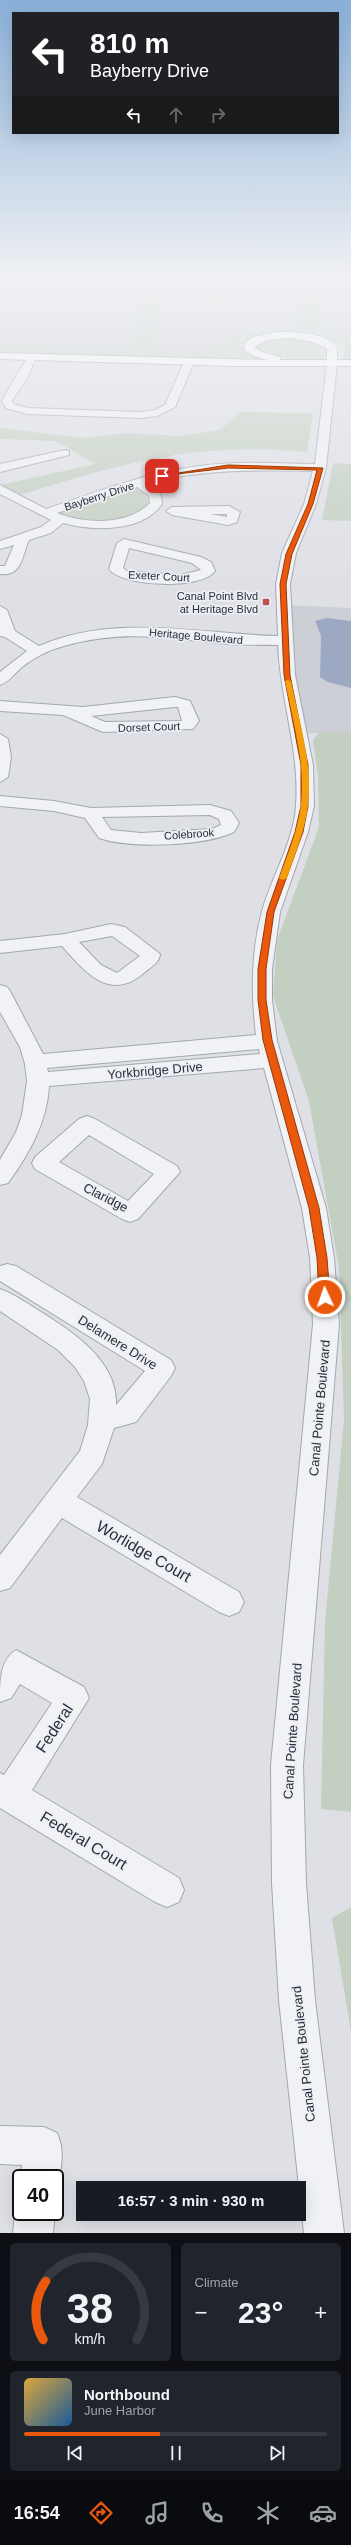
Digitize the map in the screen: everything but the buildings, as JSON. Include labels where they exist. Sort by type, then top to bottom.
[{"type":"street","points":[[21,379],[7,401],[10,406],[27,411],[133,415],[156,413],[167,409],[181,379]]},
{"type":"street","name":"Canal Pointe Boulevard","points":[[324,2233],[297,2009],[286,1814],[287,1765],[326,1324],[322,1258],[314,1208],[269,1050],[262,1000],[262,969],[265,940],[271,912],[299,832],[305,806],[305,765],[287,675],[285,641],[285,568],[310,504],[320,468],[330,379]]},
{"type":"street","points":[[0,468],[65,454]]},
{"type":"street","name":"Bayberry Drive","points":[[45,513],[140,483],[184,471],[219,467],[320,468]]},
{"type":"street","points":[[0,490],[60,519],[82,523],[115,523],[135,518],[153,508],[156,504],[155,494],[140,483]]},
{"type":"street","points":[[153,508],[172,511]]},
{"type":"street","points":[[0,545],[46,530],[60,519]]},
{"type":"street","points":[[115,523],[126,534],[124,543]]},
{"type":"street","points":[[0,570],[10,571],[23,538]]},
{"type":"street","name":"Exeter Court","points":[[124,543],[202,562],[206,565],[208,572],[200,577],[185,579],[122,574],[116,569],[124,543]]},
{"type":"street","points":[[0,610],[4,633],[39,652]]},
{"type":"street","name":"Heritage Boulevard","points":[[0,680],[14,666],[39,652],[89,636],[130,631],[171,632],[226,640],[285,641]]},
{"type":"street","name":"Dorset Court","points":[[0,706],[83,712],[175,702],[185,704],[191,721],[183,727],[111,728],[94,725],[66,711]]},
{"type":"street","points":[[0,739],[4,757],[0,776]]},
{"type":"street","points":[[0,802],[54,806],[93,814]]},
{"type":"street","name":"Colebrook","points":[[210,810],[224,814],[230,823],[228,828],[215,834],[122,838],[112,837],[99,829],[93,814],[97,812],[210,810]]},
{"type":"street","points":[[0,947],[69,939]]},
{"type":"street","points":[[0,991],[30,1047],[37,1071],[32,1123],[16,1156],[0,1177]]},
{"type":"street","name":"Yorkbridge Drive","points":[[37,1071],[269,1050]]},
{"type":"street","name":"Claridge","points":[[87,1124],[169,1172],[130,1213],[43,1163],[87,1124]]},
{"type":"street","points":[[16,1156],[43,1163]]},
{"type":"street","name":"Delamere Drive","points":[[7,1273],[162,1368],[127,1414],[104,1419]]},
{"type":"street","points":[[0,1298],[73,1346],[88,1363],[99,1382],[104,1399],[104,1419],[101,1436],[92,1456],[0,1578]]},
{"type":"street","name":"Worlidge Court","points":[[59,1501],[230,1602]]},
{"type":"street","name":"Federal","points":[[0,1687],[16,1665],[73,1698],[5,1792]]},
{"type":"street","name":"Federal Court","points":[[5,1792],[167,1890]]},
{"type":"street","points":[[0,2145],[44,2146],[41,2169]]},
{"type":"street","points":[[33,2233],[34,2221]]},
{"type":"shaded area","points":[[284,605],[351,608],[351,733],[298,733]]},
{"type":"green space","points":[[240,412],[313,413],[307,452],[267,449],[193,453],[123,465],[88,474],[14,497],[0,489],[0,485],[95,464],[56,441],[0,439],[0,428],[84,438],[125,433],[180,436],[220,430]]},
{"type":"green space","points":[[333,463],[351,464],[351,521],[322,520]]},
{"type":"green space","points":[[135,487],[142,490],[149,503],[128,516],[118,519],[95,521],[60,516],[60,512]]},
{"type":"green space","points":[[318,733],[351,733],[351,1812],[321,1809],[325,1622],[344,1420],[339,1268],[309,1101],[273,996],[277,940],[319,827],[318,777],[313,741]]},
{"type":"green space","points":[[351,1907],[351,2031],[332,1918]]},
{"type":"water","points":[[327,618],[351,621],[351,688],[328,682],[320,677],[321,636],[315,621]]},
{"type":"slow traffic","points":[[283,878],[299,832],[305,806],[306,785],[305,765],[291,705],[288,681]]},
{"type":"place","name":"Canal Point Blvd at Heritage Blvd","points":[[266,602]]},
{"type":"route","points":[[162,476],[184,471],[228,466],[320,468],[310,504],[289,554],[283,584],[287,675],[291,705],[305,765],[305,806],[299,832],[271,912],[265,940],[262,969],[262,1000],[267,1040],[272,1060],[314,1208],[322,1258],[325,1297]]}]
